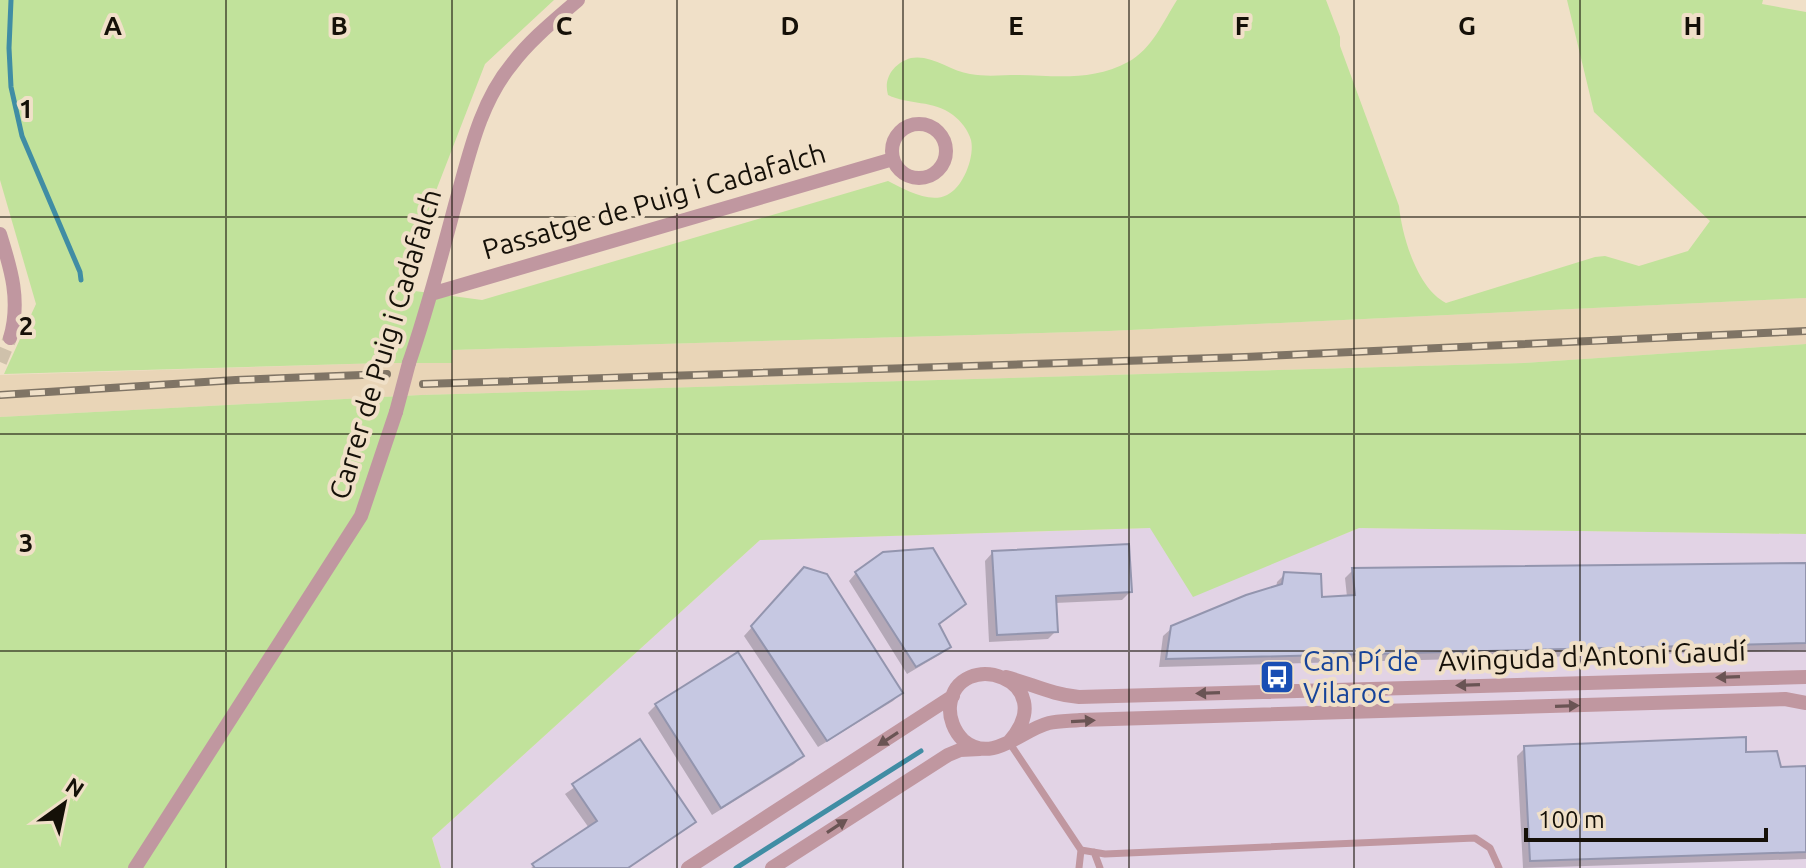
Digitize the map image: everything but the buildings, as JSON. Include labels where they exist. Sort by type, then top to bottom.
[{"type":"street","name":"Carrer de Puig i Cadafalch","points":[[135,868],[361,516],[396,412],[475,134],[491,97],[511,64],[578,0]]},
{"type":"street","name":"Passatge de Puig i Cadafalch","points":[[431,294],[893,159]]},
{"type":"street","points":[[0,234],[14,277],[15,322],[10,338]]},
{"type":"street","points":[[772,868],[948,755],[960,750],[984,749],[997,747],[1009,742],[1021,729],[1025,707],[1016,686],[999,675],[986,673],[973,676],[959,685],[950,706],[954,729],[971,745],[984,749]]},
{"type":"street","name":"Avinguda d'Antoni Gaudí","points":[[999,675],[1055,695],[1079,697],[1806,677]]},
{"type":"street","points":[[688,868],[953,696]]},
{"type":"street","name":"Avinguda d'Antoni Gaudí","points":[[1009,742],[1047,723],[1080,720],[1785,699],[1806,703]]},
{"type":"lane","points":[[1009,742],[1081,850],[1079,868]]},
{"type":"lane","points":[[1081,850],[1105,854],[1475,838],[1490,848],[1499,868]]},
{"type":"lane","points":[[1094,852],[1100,868]]},
{"type":"shaded area","points":[[1806,298],[1806,344],[1524,363],[421,395],[0,417],[0,375],[452,363],[452,350],[1109,331]]},
{"type":"shaded area","points":[[1151,528],[1193,596],[1359,528],[1806,534],[1806,868],[441,868],[432,838],[760,540]]},
{"type":"green space","points":[[0,0],[554,0],[485,64],[400,289],[482,300],[888,181],[925,197],[947,195],[958,186],[966,171],[971,140],[961,123],[946,110],[888,95],[887,83],[891,72],[911,58],[926,58],[976,75],[1088,75],[1115,68],[1136,57],[1156,34],[1177,0],[1326,0],[1399,206],[1413,260],[1427,286],[1446,303],[1595,257],[1605,256],[1639,266],[1688,251],[1710,221],[1594,112],[1567,0],[1763,0],[1762,4],[1806,12],[1806,298],[1109,331],[452,350],[452,363],[4,374],[36,304],[0,180]]},
{"type":"green space","points":[[1806,344],[1806,534],[1359,528],[1193,597],[1150,528],[760,540],[432,838],[441,868],[0,868],[0,417],[421,395],[1524,363]]},
{"type":"waterway","points":[[11,0],[11,87],[22,136],[81,280]]},
{"type":"waterway","points":[[736,868],[921,751]]},
{"type":"tunnel","points":[[0,362],[10,338]]},
{"type":"railway","points":[[423,384],[1245,357],[1806,331]]},
{"type":"railway","points":[[0,395],[387,374]]},
{"type":"place","name":"Can Pí de Vilaroc","points":[[1277,677]]}]
